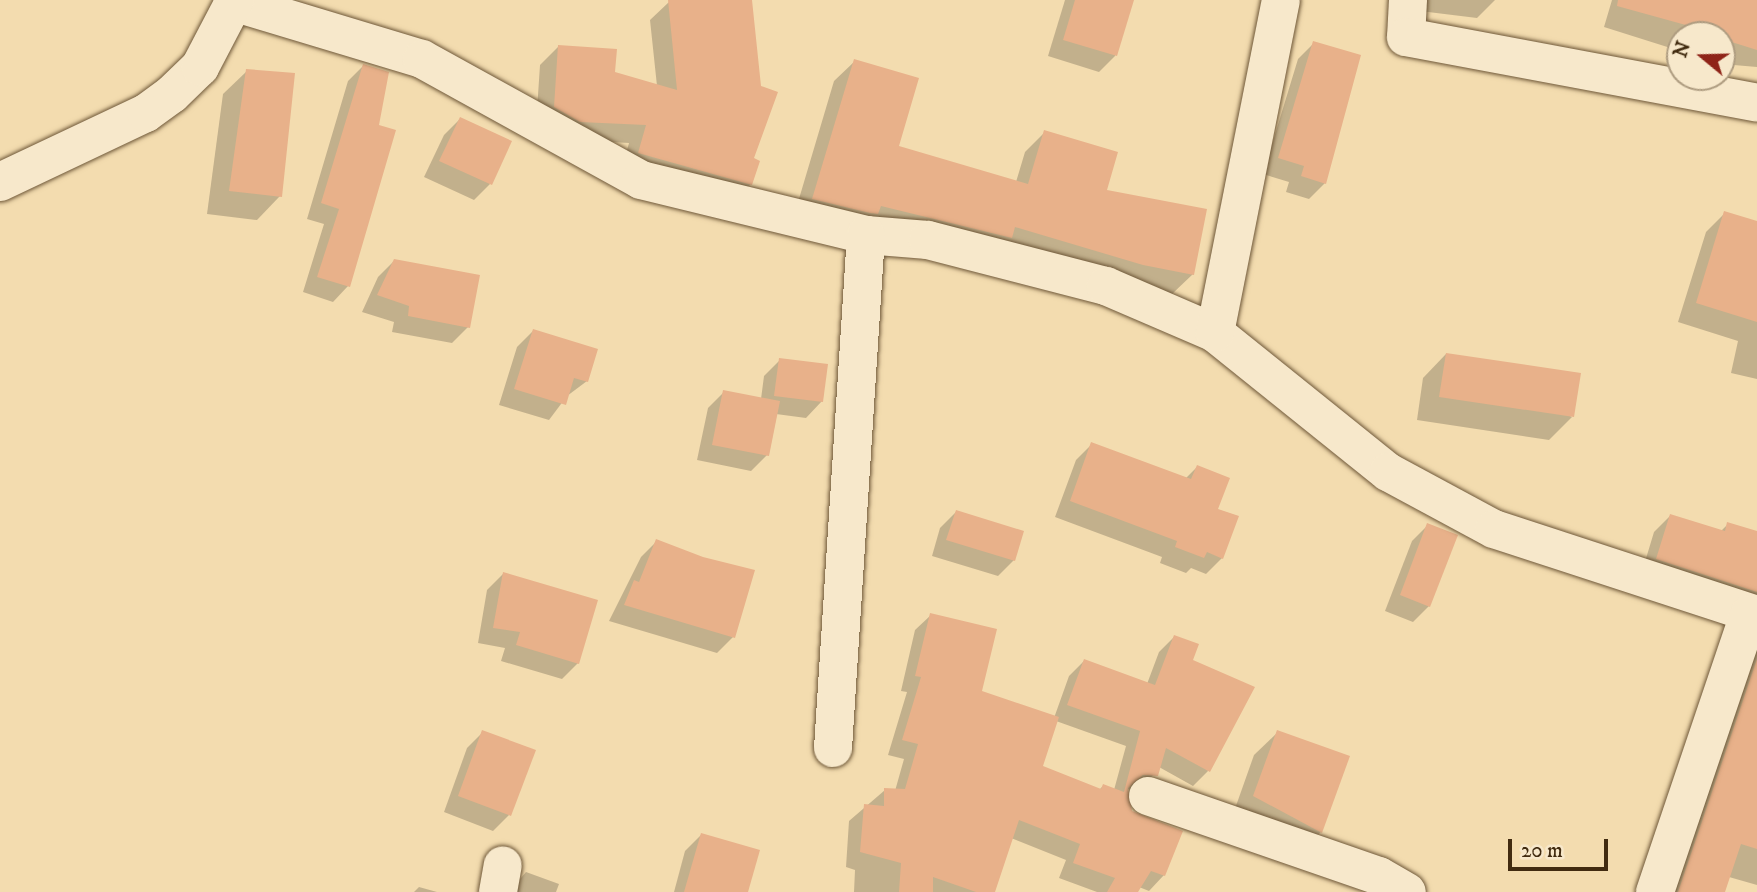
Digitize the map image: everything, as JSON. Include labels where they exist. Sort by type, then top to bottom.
[{"type":"street","points":[[1215,333],[1281,0]]},
{"type":"street","points":[[1408,0],[1406,37],[1757,103]]},
{"type":"street","points":[[0,182],[146,113],[172,94],[200,67],[234,1],[422,59],[641,180],[866,235],[928,240],[1107,286],[1215,333],[1388,472],[1494,529],[1753,615],[1655,892]]},
{"type":"street","points":[[833,748],[866,235]]},
{"type":"street","points":[[1148,796],[1379,876],[1407,892]]},
{"type":"building","points":[[668,0],[752,0],[761,86],[778,92],[754,158],[760,161],[752,185],[638,153],[646,125],[580,122],[554,107],[558,45],[617,49],[615,72],[677,90]]},
{"type":"building","points":[[1075,0],[1134,0],[1117,56],[1063,40]]},
{"type":"building","points":[[1618,0],[1757,0],[1757,50],[1736,43],[1736,21],[1671,21],[1617,6]]},
{"type":"building","points":[[1313,41],[1361,55],[1326,184],[1301,176],[1304,166],[1278,158]]},
{"type":"building","points":[[854,59],[919,78],[899,146],[1028,184],[1044,130],[1118,152],[1107,190],[1207,209],[1194,275],[1143,265],[1015,227],[1012,238],[881,206],[878,214],[812,199]]},
{"type":"building","points":[[363,64],[389,72],[379,125],[396,130],[350,287],[317,277],[339,209],[321,203]]},
{"type":"building","points":[[246,69],[295,73],[282,197],[229,191]]},
{"type":"building","points":[[460,117],[512,141],[492,185],[439,161]]},
{"type":"building","points":[[1724,211],[1757,221],[1757,322],[1696,303]]},
{"type":"building","points":[[394,259],[480,275],[470,328],[408,316],[409,306],[377,295]]},
{"type":"building","points":[[533,329],[598,349],[588,382],[574,378],[566,405],[514,389]]},
{"type":"building","points":[[1446,353],[1581,373],[1574,417],[1439,397]]},
{"type":"building","points":[[779,358],[828,364],[823,402],[774,396]]},
{"type":"building","points":[[723,390],[780,401],[769,456],[712,445]]},
{"type":"building","points":[[1091,442],[1191,479],[1197,465],[1230,478],[1218,509],[1239,516],[1223,559],[1207,552],[1204,558],[1175,547],[1177,541],[1070,501]]},
{"type":"building","points":[[956,510],[1024,531],[1015,561],[946,540]]},
{"type":"building","points":[[1670,514],[1725,531],[1727,522],[1757,531],[1757,592],[1656,559]]},
{"type":"building","points":[[1427,523],[1458,535],[1430,607],[1400,595]]},
{"type":"building","points":[[656,539],[703,557],[755,570],[735,638],[624,605],[634,580],[639,582]]},
{"type":"building","points":[[503,572],[598,600],[579,664],[516,645],[520,632],[493,628]]},
{"type":"building","points":[[930,613],[997,629],[982,691],[1059,717],[1043,766],[1101,789],[1103,784],[1124,792],[1140,731],[1067,705],[1084,659],[1155,685],[1174,635],[1199,644],[1193,660],[1255,687],[1210,772],[1166,748],[1158,776],[1143,775],[1128,788],[1132,811],[1183,831],[1165,876],[1151,871],[1138,892],[1107,892],[1115,878],[1073,863],[1080,844],[1019,820],[995,892],[976,892],[933,877],[933,892],[899,892],[901,863],[860,852],[864,804],[884,806],[884,788],[905,789],[918,744],[902,740],[921,677],[915,676]]},
{"type":"building","points":[[1757,659],[1757,849],[1741,844],[1725,892],[1678,892]]},
{"type":"building","points":[[482,730],[536,750],[511,816],[458,796]]},
{"type":"building","points":[[1277,730],[1350,756],[1322,833],[1253,796]]},
{"type":"building","points":[[701,833],[760,850],[748,892],[684,892]]}]
